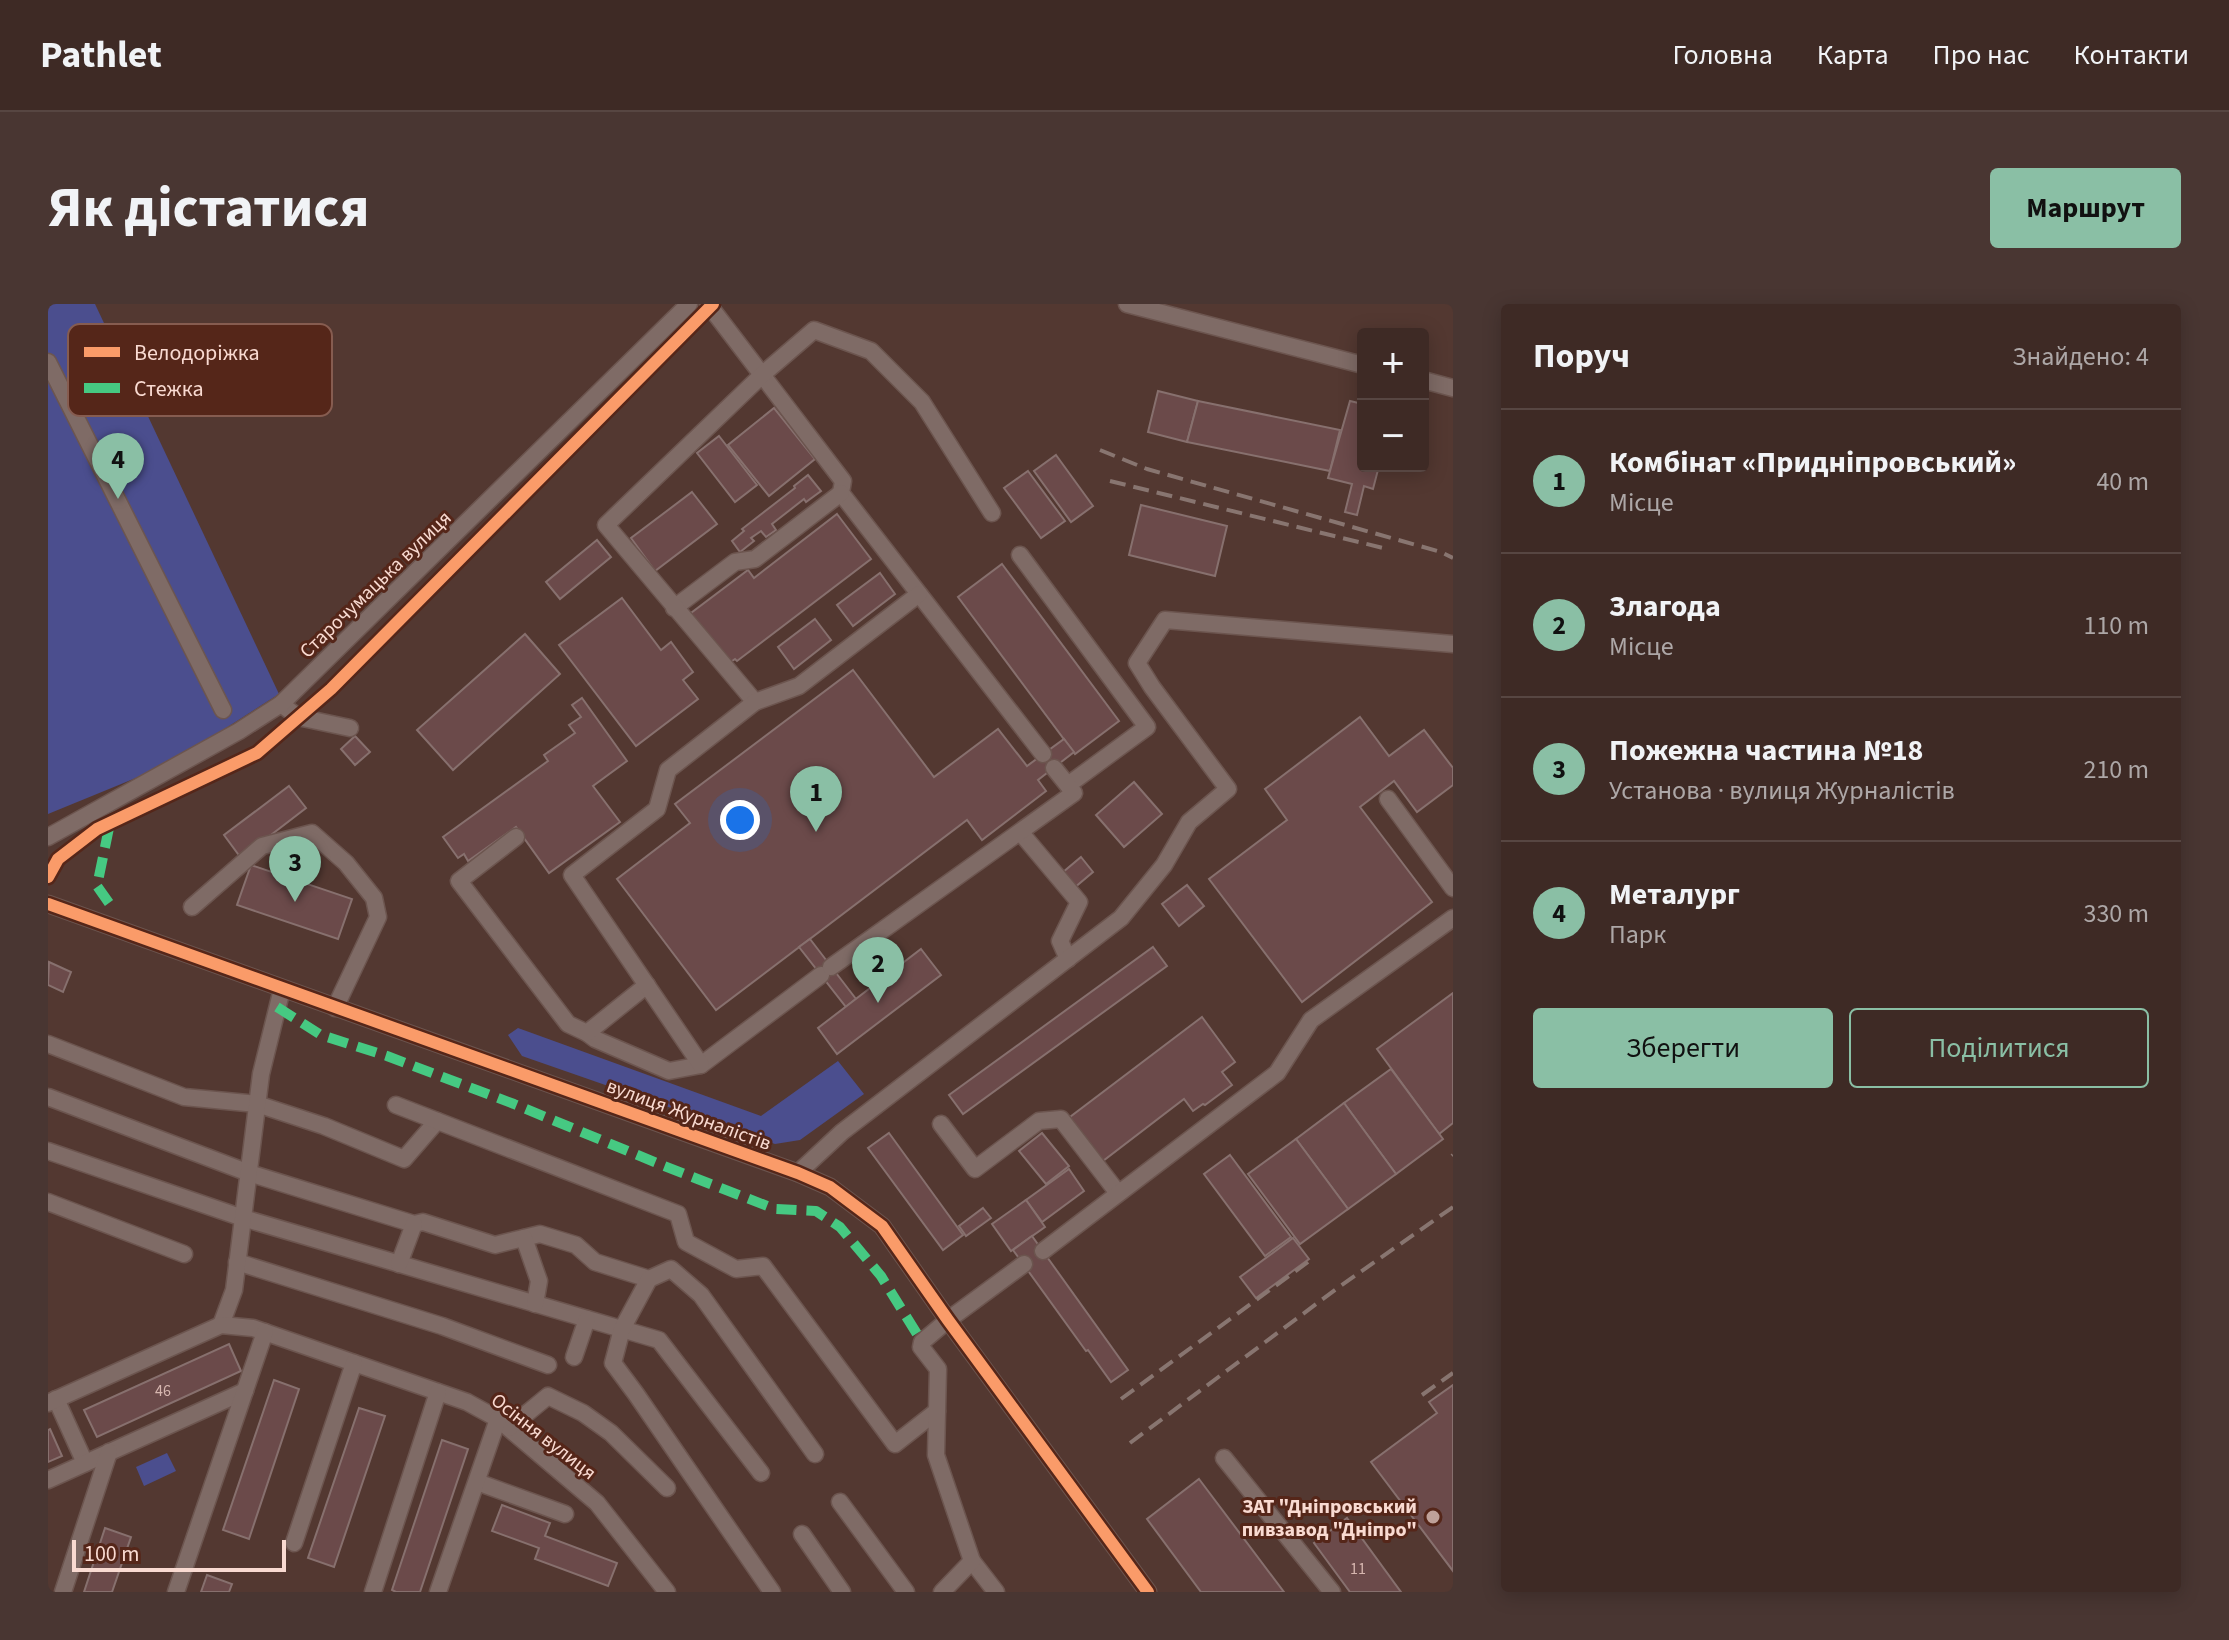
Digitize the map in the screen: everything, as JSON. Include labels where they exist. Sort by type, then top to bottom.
[{"type":"street","name":"Старочумацька вулиця","points":[[48,837],[239,731],[281,704],[689,304]]},
{"type":"street","points":[[674,608],[735,562],[755,559],[841,493],[843,481],[708,304]]},
{"type":"street","points":[[1127,304],[1357,363]]},
{"type":"street","points":[[755,702],[606,525],[763,374],[814,330],[871,351],[922,402],[992,513]]},
{"type":"street","points":[[48,362],[68,402]]},
{"type":"street","points":[[1429,382],[1453,388]]},
{"type":"street","points":[[75,416],[223,710]]},
{"type":"street","points":[[841,493],[1043,754]]},
{"type":"street","points":[[1020,555],[1147,727],[1068,785]]},
{"type":"street","points":[[701,1065],[572,875],[657,809],[668,770],[755,702],[799,686],[919,594]]},
{"type":"street","points":[[798,1173],[842,1132],[1121,918],[1164,865],[1189,822],[1228,789],[1137,663],[1165,620],[1453,644]]},
{"type":"street","points":[[281,704],[298,717],[350,728]]},
{"type":"street","points":[[516,837],[459,881],[568,1024],[669,1071],[701,1065],[1074,793],[1054,768]]},
{"type":"street","points":[[1388,799],[1453,888]]},
{"type":"street","points":[[192,907],[262,846],[312,833],[346,863],[374,898],[378,917],[335,1008]]},
{"type":"street","points":[[1021,833],[1079,902],[1060,941],[1068,959]]},
{"type":"street","name":"вулиця Журналістів","points":[[48,904],[830,1187],[882,1226],[1148,1592]]},
{"type":"street","points":[[1043,1251],[1277,1073],[1311,1020],[1453,918]]},
{"type":"street","points":[[587,1033],[647,985]]},
{"type":"street","points":[[85,1463],[52,1401],[221,1325],[234,1290],[261,1074],[282,989]]},
{"type":"street","points":[[48,1044],[184,1097],[257,1104],[324,1126],[404,1159],[437,1121]]},
{"type":"street","points":[[48,1097],[249,1173],[414,1224],[423,1222],[495,1245],[540,1234],[576,1245],[595,1262],[649,1279]]},
{"type":"street","points":[[396,1105],[678,1214],[686,1242],[671,1269],[649,1279],[622,1329],[613,1363],[772,1592]]},
{"type":"street","points":[[941,1124],[975,1169],[1039,1121],[1061,1119],[1118,1193]]},
{"type":"street","points":[[48,1151],[243,1218],[659,1340],[761,1473]]},
{"type":"street","points":[[48,1202],[184,1254]]},
{"type":"street","points":[[399,1264],[414,1224]]},
{"type":"street","points":[[524,1238],[539,1281],[535,1304]]},
{"type":"street","points":[[686,1242],[736,1269],[763,1266],[895,1444],[937,1411]]},
{"type":"street","points":[[237,1262],[442,1326],[548,1365]]},
{"type":"street","points":[[996,1592],[972,1561],[936,1455],[938,1369],[921,1347],[922,1342],[948,1320],[1024,1264]]},
{"type":"street","points":[[671,1269],[701,1295],[815,1454]]},
{"type":"street","points":[[574,1357],[587,1319]]},
{"type":"street","name":"Осіння вулиця","points":[[221,1325],[253,1328],[467,1402],[504,1424],[597,1503],[667,1592]]},
{"type":"street","points":[[176,1592],[265,1332]]},
{"type":"street","points":[[294,1543],[354,1363]]},
{"type":"street","points":[[48,1480],[245,1391]]},
{"type":"street","points":[[373,1592],[438,1392]]},
{"type":"street","points":[[438,1592],[477,1482],[504,1424],[548,1396],[583,1413],[611,1433],[667,1488]]},
{"type":"street","points":[[63,1592],[109,1452]]},
{"type":"street","points":[[1224,1458],[1332,1592]]},
{"type":"street","points":[[477,1482],[565,1514]]},
{"type":"street","points":[[840,1502],[906,1592]]},
{"type":"street","points":[[802,1534],[842,1592]]},
{"type":"street","points":[[942,1592],[972,1561]]},
{"type":"shaded area","points":[[48,304],[95,304],[104,324],[68,324],[68,416],[148,416],[279,694],[170,764],[48,814]]},
{"type":"shaded area","points":[[518,1028],[761,1116],[838,1061],[864,1094],[800,1140],[775,1144],[522,1056],[508,1035]]},
{"type":"shaded area","points":[[167,1453],[176,1471],[144,1486],[136,1467]]},
{"type":"building","points":[[1158,391],[1198,401],[1187,442],[1148,432]]},
{"type":"building","points":[[1198,401],[1340,430],[1330,471],[1187,442]]},
{"type":"building","points":[[1350,401],[1357,403],[1357,472],[1377,472],[1373,489],[1364,486],[1357,515],[1345,512],[1352,484],[1328,478]]},
{"type":"building","points":[[774,408],[815,459],[769,496],[728,445]]},
{"type":"building","points":[[719,436],[757,485],[735,502],[697,453]]},
{"type":"building","points":[[1056,455],[1093,506],[1071,522],[1034,471]]},
{"type":"building","points":[[1028,471],[1065,521],[1041,538],[1004,488]]},
{"type":"building","points":[[808,475],[821,491],[806,502],[804,499],[772,524],[776,530],[766,537],[761,531],[751,538],[754,541],[740,552],[732,541],[744,531],[742,529]]},
{"type":"building","points":[[692,492],[717,524],[655,571],[631,538]]},
{"type":"building","points":[[1141,505],[1227,526],[1215,576],[1129,555]]},
{"type":"building","points":[[837,514],[871,559],[737,661],[735,659],[725,666],[687,616],[748,570],[754,578]]},
{"type":"building","points":[[597,540],[611,557],[560,599],[546,582]]},
{"type":"building","points":[[1002,564],[1119,721],[1075,754],[958,597]]},
{"type":"building","points":[[880,573],[895,594],[853,626],[837,605]]},
{"type":"building","points":[[622,598],[661,650],[671,642],[693,672],[683,680],[698,699],[636,746],[559,645]]},
{"type":"building","points":[[815,619],[831,640],[794,669],[778,647]]},
{"type":"building","points":[[525,634],[560,674],[453,770],[417,730]]},
{"type":"building","points":[[853,670],[934,777],[998,729],[1027,766],[1064,739],[1074,752],[1038,780],[1046,791],[982,840],[967,820],[716,1010],[617,879],[690,823],[675,804]]},
{"type":"building","points":[[582,698],[627,761],[593,786],[620,822],[549,873],[516,827],[468,861],[464,854],[458,858],[443,837],[548,761],[544,755],[575,733],[569,725],[581,717],[572,705]]},
{"type":"building","points":[[1360,717],[1389,756],[1424,730],[1453,768],[1453,785],[1417,812],[1394,781],[1360,807],[1432,902],[1302,1002],[1209,879],[1287,820],[1265,789]]},
{"type":"building","points":[[355,736],[370,752],[355,765],[341,749]]},
{"type":"building","points":[[1134,782],[1162,814],[1124,847],[1096,815]]},
{"type":"building","points":[[289,786],[306,808],[241,858],[224,835]]},
{"type":"building","points":[[1081,857],[1093,872],[1074,888],[1062,873]]},
{"type":"building","points":[[251,865],[352,899],[338,939],[237,905]]},
{"type":"building","points":[[1187,885],[1204,906],[1179,926],[1162,904]]},
{"type":"building","points":[[810,939],[856,999],[846,1007],[799,947]]},
{"type":"building","points":[[1153,947],[1167,966],[963,1114],[949,1095]]},
{"type":"building","points":[[921,949],[941,975],[837,1054],[818,1028]]},
{"type":"building","points":[[49,962],[71,972],[63,992],[48,985]]},
{"type":"building","points":[[1453,993],[1453,1123],[1439,1134],[1377,1049]]},
{"type":"building","points":[[1202,1017],[1235,1062],[1222,1072],[1232,1085],[1193,1111],[1184,1099],[1099,1164],[1066,1120]]},
{"type":"building","points":[[1391,1069],[1443,1139],[1396,1174],[1344,1103]]},
{"type":"building","points":[[1344,1103],[1396,1174],[1348,1209],[1296,1139]]},
{"type":"building","points":[[889,1133],[963,1235],[943,1250],[868,1148]]},
{"type":"building","points":[[1042,1133],[1069,1166],[1046,1184],[1019,1151]]},
{"type":"building","points":[[1296,1139],[1348,1209],[1300,1244],[1248,1174]]},
{"type":"building","points":[[1230,1155],[1291,1237],[1265,1256],[1204,1174]]},
{"type":"building","points":[[1069,1169],[1084,1191],[1042,1222],[1026,1200]]},
{"type":"building","points":[[1026,1200],[1045,1227],[1011,1251],[992,1224]]},
{"type":"building","points":[[983,1208],[991,1218],[966,1236],[959,1226]]},
{"type":"building","points":[[1032,1236],[1128,1370],[1111,1382],[1013,1250]]},
{"type":"building","points":[[1293,1238],[1309,1259],[1256,1298],[1240,1277]]},
{"type":"building","points":[[229,1344],[241,1371],[97,1437],[84,1410]]},
{"type":"building","points":[[274,1380],[299,1389],[249,1539],[223,1530]]},
{"type":"building","name":"ЗАТ \"Дніпровський пивзавод \"Дніпро\"","points":[[1453,1385],[1453,1571],[1371,1462],[1437,1413],[1429,1402]]},
{"type":"building","points":[[359,1408],[385,1416],[334,1567],[308,1558]]},
{"type":"building","points":[[48,1430],[62,1456],[48,1462]]},
{"type":"building","points":[[442,1440],[468,1449],[420,1592],[396,1592],[392,1590]]},
{"type":"building","points":[[1199,1479],[1284,1592],[1201,1592],[1147,1519]]},
{"type":"building","points":[[502,1505],[550,1523],[545,1536],[617,1563],[608,1586],[535,1559],[539,1548],[492,1531]]},
{"type":"building","points":[[1347,1518],[1401,1592],[1350,1592],[1314,1543]]},
{"type":"building","points":[[105,1528],[131,1537],[112,1592],[84,1592]]},
{"type":"building","points":[[207,1575],[232,1584],[229,1592],[201,1592]]},
{"type":"railway","points":[[1100,450],[1147,469],[1441,552],[1453,558]]},
{"type":"railway","points":[[1110,481],[1383,548]]},
{"type":"railway","points":[[1130,1443],[1339,1287],[1453,1207]]},
{"type":"railway","points":[[1121,1399],[1308,1262]]},
{"type":"railway","points":[[1422,1395],[1453,1373]]},
{"type":"marked path","points":[[109,903],[97,886],[110,823]]},
{"type":"marked path","points":[[277,1007],[321,1035],[387,1056],[514,1104],[775,1209],[816,1211],[840,1227],[881,1276],[922,1342]]},
{"type":"cycle path","points":[[48,877],[58,859],[97,829],[257,753],[331,689],[713,304]]},
{"type":"cycle path","points":[[48,904],[830,1187],[882,1226],[1148,1592]]},
{"type":"place","name":"Металург","points":[[118,499]]},
{"type":"place","name":"Комбінат «Придніпровський»","points":[[816,832]]},
{"type":"place","name":"Пожежна частина №18","points":[[295,902]]},
{"type":"place","name":"Злагода","points":[[878,1003]]},
{"type":"place","name":"ЗАТ \"Дніпровський пивзавод \"Дніпро\"","points":[[1433,1517]]}]
